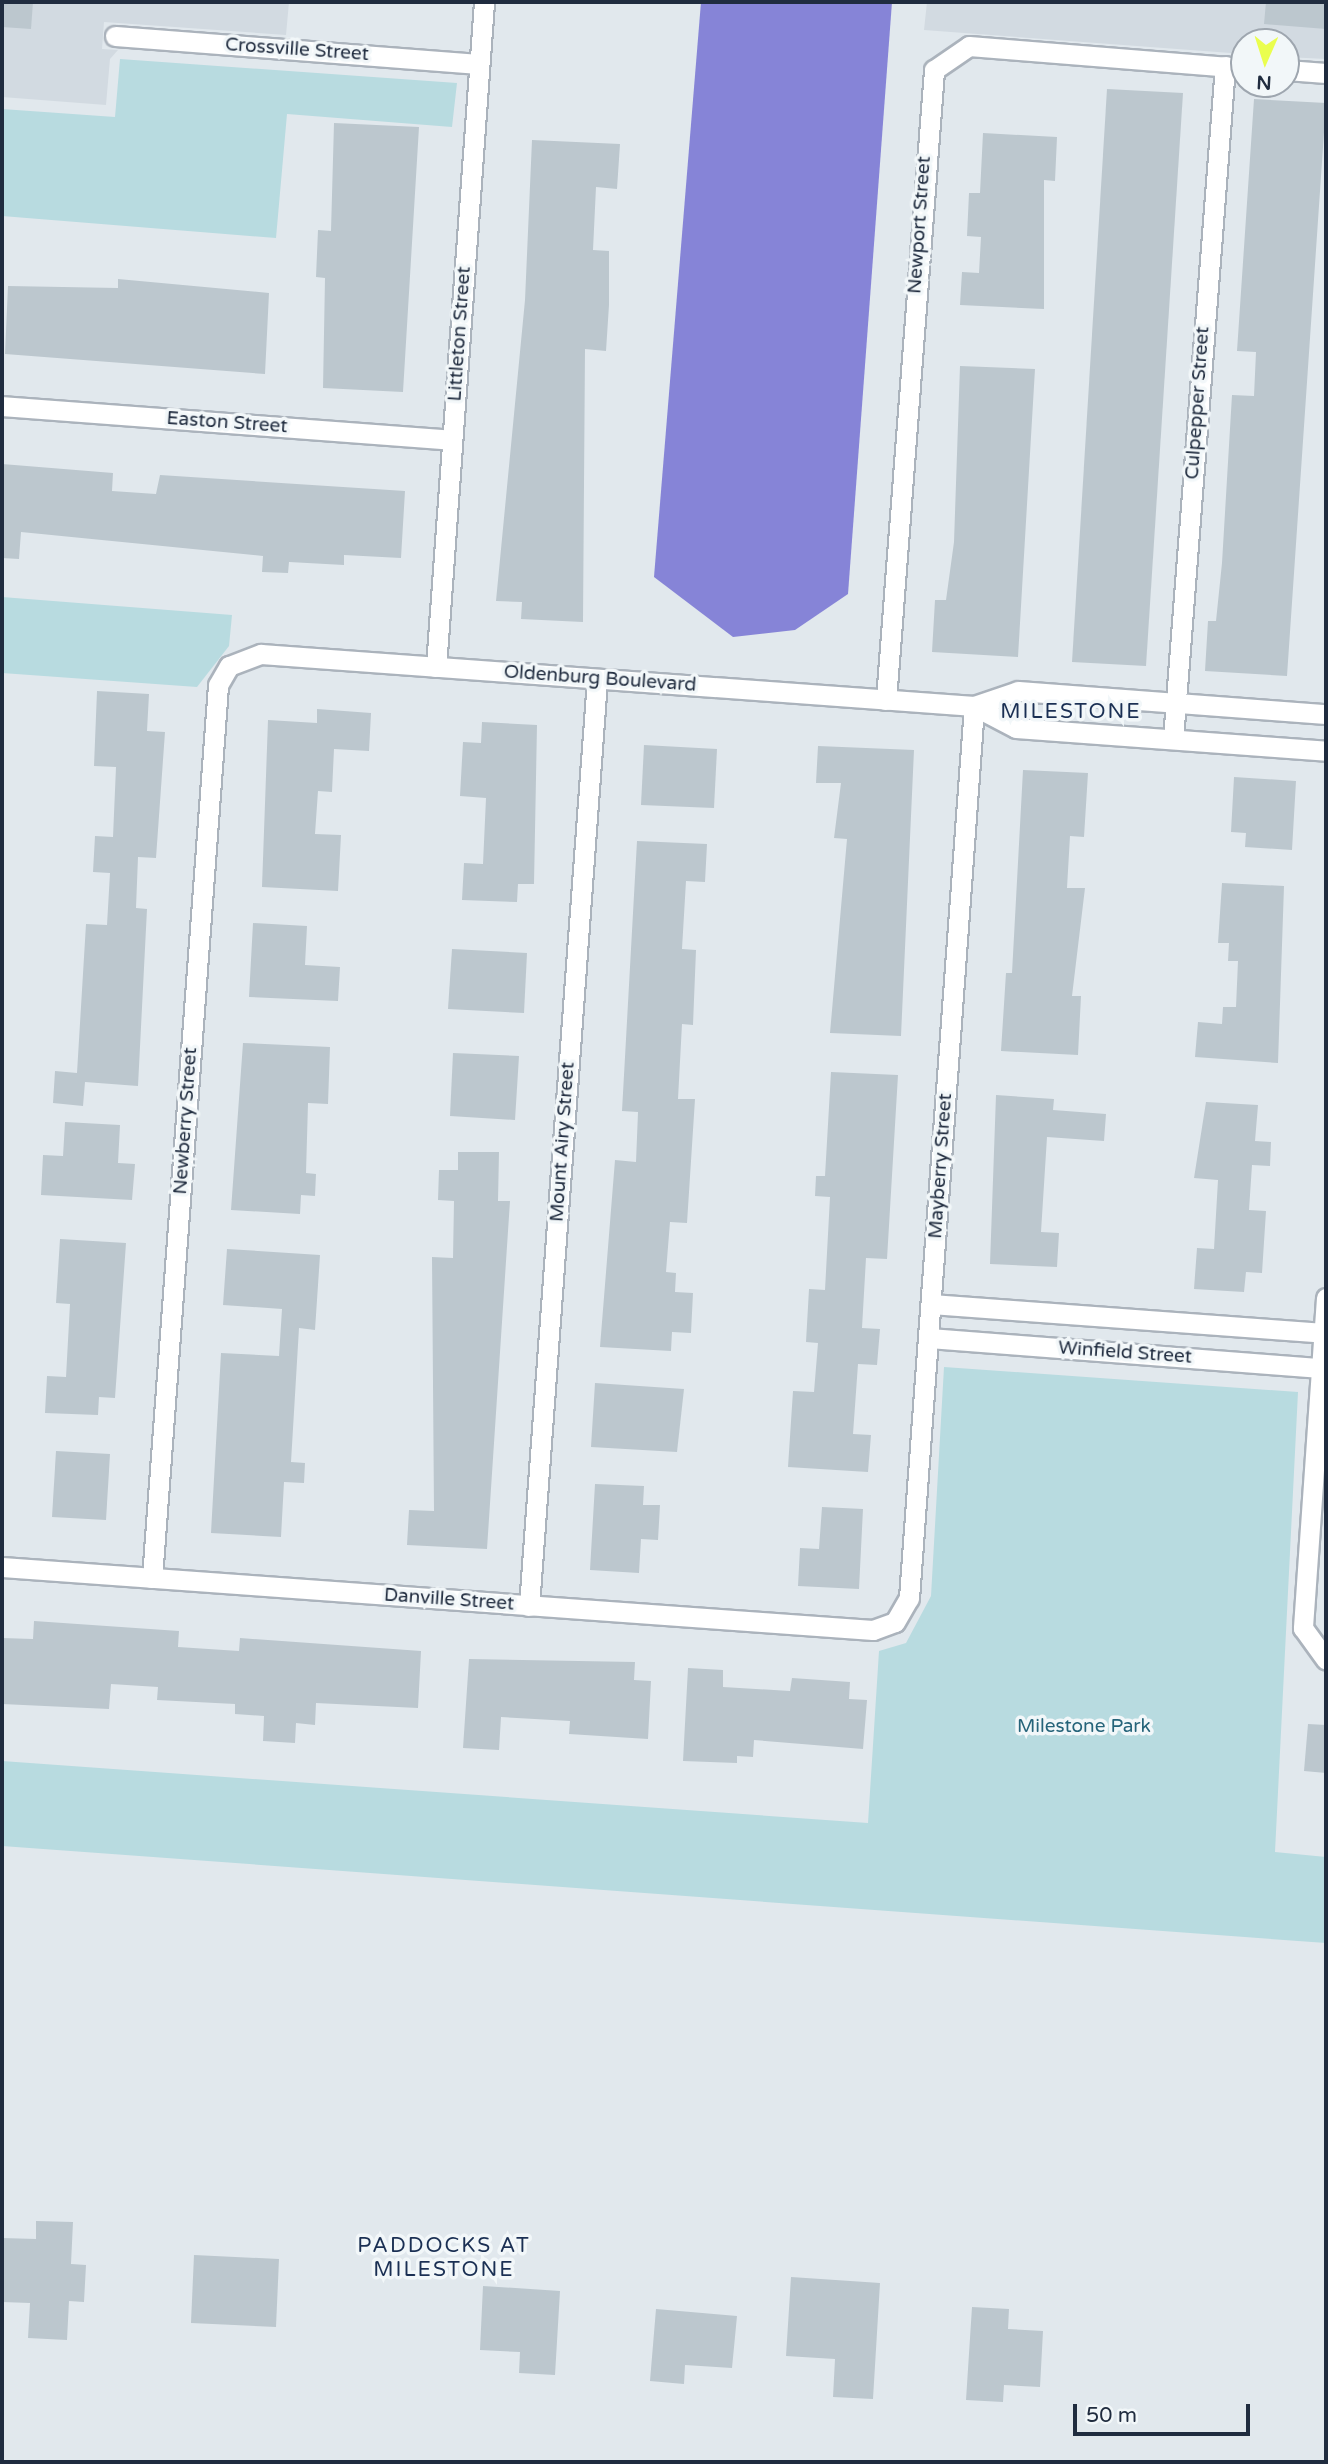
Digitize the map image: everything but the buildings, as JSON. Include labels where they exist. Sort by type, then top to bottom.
[{"type":"street","name":"Littleton Street","points":[[436,667],[484,2]]},
{"type":"street","name":"Crossville Street","points":[[115,36],[480,64]]},
{"type":"street","name":"Newport Street","points":[[886,700],[934,70],[954,50],[969,46],[1230,67]]},
{"type":"street","points":[[1300,71],[1326,73]]},
{"type":"street","name":"Culpepper Street","points":[[1172,739],[1231,98]]},
{"type":"street","name":"Easton Street","points":[[2,406],[452,440]]},
{"type":"street","name":"Oldenburg Boulevard","points":[[229,666],[261,654],[974,706],[1018,691],[1326,714]]},
{"type":"street","name":"Newberry Street","points":[[152,1578],[218,685],[229,666]]},
{"type":"street","name":"Mount Airy Street","points":[[529,1606],[597,679]]},
{"type":"street","name":"Oldenburg Boulevard","points":[[974,706],[1016,728],[1326,751]]},
{"type":"street","name":"Mayberry Street","points":[[895,1622],[909,1598],[974,706]]},
{"type":"street","points":[[1323,1659],[1303,1628],[1326,1298]]},
{"type":"street","name":"Winfield Street","points":[[931,1304],[1324,1333]]},
{"type":"street","name":"Winfield Street","points":[[929,1338],[1321,1368]]},
{"type":"street","name":"Danville Street","points":[[2,1567],[873,1630],[895,1622]]},
{"type":"shaded area","points":[[2,2],[289,2],[286,35],[104,22],[102,49],[118,50],[110,59],[106,105],[2,97]]},
{"type":"shaded area","points":[[701,2],[892,2],[848,594],[795,630],[733,637],[654,577]]},
{"type":"shaded area","points":[[927,2],[1326,2],[1326,59],[1300,58],[1300,28],[1230,28],[1230,53],[924,30]]},
{"type":"green space","points":[[120,59],[457,83],[452,127],[287,114],[276,238],[2,216],[2,109],[115,117]]},
{"type":"green space","points":[[2,597],[232,615],[229,646],[197,687],[2,673]]},
{"type":"green space","name":"Milestone Park","points":[[944,1367],[1298,1392],[1275,1852],[1326,1857],[1326,1943],[2,1846],[2,1761],[868,1823],[879,1651],[906,1643],[931,1596]]},
{"type":"district","name":"MILESTONE","points":[[1071,712]]},
{"type":"district","name":"PADDOCKS AT MILESTONE","points":[[444,2258]]}]
